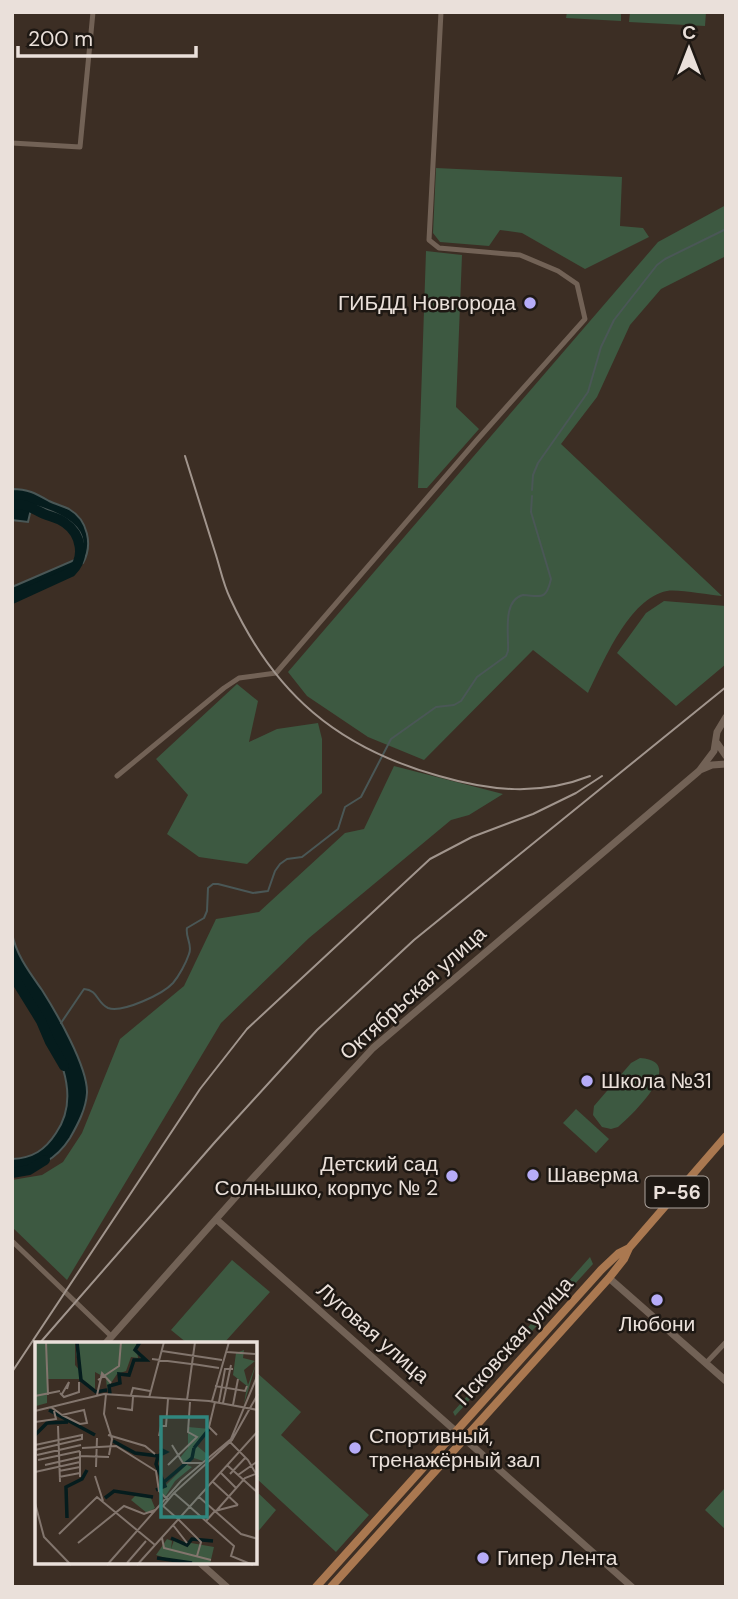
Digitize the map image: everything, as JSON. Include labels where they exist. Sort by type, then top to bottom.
[{"type":"main road","name":"Октябрьская улица","points":[[105,1342],[373,1048],[699,771],[713,751],[720,726],[726,717]]},
{"type":"main road","points":[[716,742],[726,756]]},
{"type":"main road","points":[[699,771],[712,765],[726,764]]},
{"type":"main road","name":"Псковская улица","points":[[331,1587],[571,1322],[624,1259],[629,1248],[726,1136]]},
{"type":"main road","name":"Луговая улица","points":[[216,1219],[632,1587]]},
{"type":"main road","name":"Псковская улица","points":[[316,1587],[606,1265],[619,1252],[629,1248]]},
{"type":"main road","points":[[609,1278],[726,1381]]},
{"type":"main road","points":[[562,1313],[562,1321],[571,1322]]},
{"type":"main road","points":[[201,1564],[227,1587]]},
{"type":"street","points":[[12,143],[80,147],[93,12]]},
{"type":"street","points":[[117,776],[223,688],[239,678],[276,673],[585,319],[577,284],[558,271],[520,256],[439,248],[429,240],[441,12]]},
{"type":"street","points":[[12,1241],[111,1336]]},
{"type":"street","points":[[706,1363],[726,1342]]},
{"type":"green space","points":[[567,12],[621,12],[621,21],[566,18]]},
{"type":"green space","points":[[630,12],[706,12],[705,26],[629,22]]},
{"type":"green space","points":[[436,168],[622,177],[620,226],[643,228],[649,237],[585,269],[522,233],[500,230],[489,246],[440,242],[433,233]]},
{"type":"green space","points":[[726,205],[726,256],[661,289],[630,325],[597,397],[561,444],[722,596],[667,591],[653,596],[629,618],[588,693],[533,650],[424,760],[368,737],[307,696],[288,672],[658,242]]},
{"type":"green space","points":[[426,251],[462,255],[456,407],[479,429],[427,488],[418,488]]},
{"type":"green space","points":[[664,601],[726,606],[726,664],[676,706],[617,653],[646,613]]},
{"type":"green space","points":[[237,684],[258,701],[249,742],[277,729],[318,723],[322,739],[322,793],[247,864],[199,857],[167,834],[188,795],[156,759]]},
{"type":"green space","points":[[394,766],[503,794],[469,815],[451,820],[309,938],[221,1023],[67,1280],[12,1227],[12,1180],[42,1175],[63,1162],[82,1133],[120,1039],[184,986],[216,919],[259,912],[345,833],[364,829]]},
{"type":"green space","points":[[640,1058],[654,1061],[659,1068],[652,1090],[618,1127],[602,1127],[593,1115],[594,1106],[631,1063]]},
{"type":"green space","points":[[576,1109],[609,1139],[596,1153],[563,1123]]},
{"type":"green space","points":[[590,1257],[593,1264],[455,1416],[453,1412]]},
{"type":"green space","points":[[232,1260],[270,1292],[225,1342],[186,1342],[171,1330]]},
{"type":"green space","points":[[257,1373],[301,1412],[281,1435],[369,1515],[336,1552],[257,1479]]},
{"type":"green space","points":[[724,1489],[726,1490],[726,1530],[705,1510]]},
{"type":"green space","points":[[257,1492],[276,1510],[257,1533]]},
{"type":"water","points":[[12,489],[31,492],[69,509],[84,526],[88,549],[83,563],[12,599],[12,587],[77,559],[82,548],[82,538],[78,530],[62,517],[32,505],[28,522],[12,520]]},
{"type":"water","points":[[12,933],[20,956],[70,1040],[82,1069],[87,1093],[79,1122],[59,1152],[46,1162],[12,1171],[12,1159],[32,1155],[52,1139],[64,1116],[67,1099],[62,1064],[12,971]]},
{"type":"waterway","points":[[532,490],[533,475],[538,463],[588,392],[601,347],[614,320],[657,265],[726,229]]},
{"type":"waterway","points":[[61,1023],[84,989],[92,992],[104,1006],[115,1009],[152,997],[173,983],[189,954],[187,928],[204,918],[207,911],[208,888],[218,884],[253,893],[268,891],[280,864],[287,859],[302,857],[338,829],[345,807],[361,797],[391,739],[436,707],[454,705],[461,701],[477,677],[506,656],[508,619],[512,604],[516,598],[523,595],[542,596],[551,579],[531,512],[532,496]]},
{"type":"waterway","points":[[12,504],[25,505],[63,521],[75,533],[80,546],[79,560],[71,572],[12,599]]},
{"type":"waterway","points":[[12,974],[41,1021],[64,1066]]},
{"type":"waterway","points":[[12,1173],[29,1170],[45,1160]]},
{"type":"railway","points":[[185,456],[230,598],[247,632],[267,662],[313,712],[340,733],[370,750],[403,764],[458,781],[496,788],[534,789],[552,787],[590,776]]},
{"type":"railway","points":[[41,1342],[215,1142],[317,1030],[414,940],[726,687]]},
{"type":"railway","points":[[12,1372],[200,1089],[247,1029],[430,859],[472,837],[533,814],[576,793],[602,776]]},
{"type":"place","name":"ГИБДД Новгорода","points":[[530,303]]},
{"type":"place","name":"Школа №31","points":[[587,1081]]},
{"type":"place","name":"Шаверма","points":[[533,1175]]},
{"type":"place","name":"Детский сад Солнышко, корпус № 2","points":[[452,1176]]},
{"type":"place","name":"Любони","points":[[657,1300]]},
{"type":"place","name":"Спортивный, тренажёрный зал","points":[[355,1448]]},
{"type":"place","name":"Гипер Лента","points":[[483,1558]]}]
